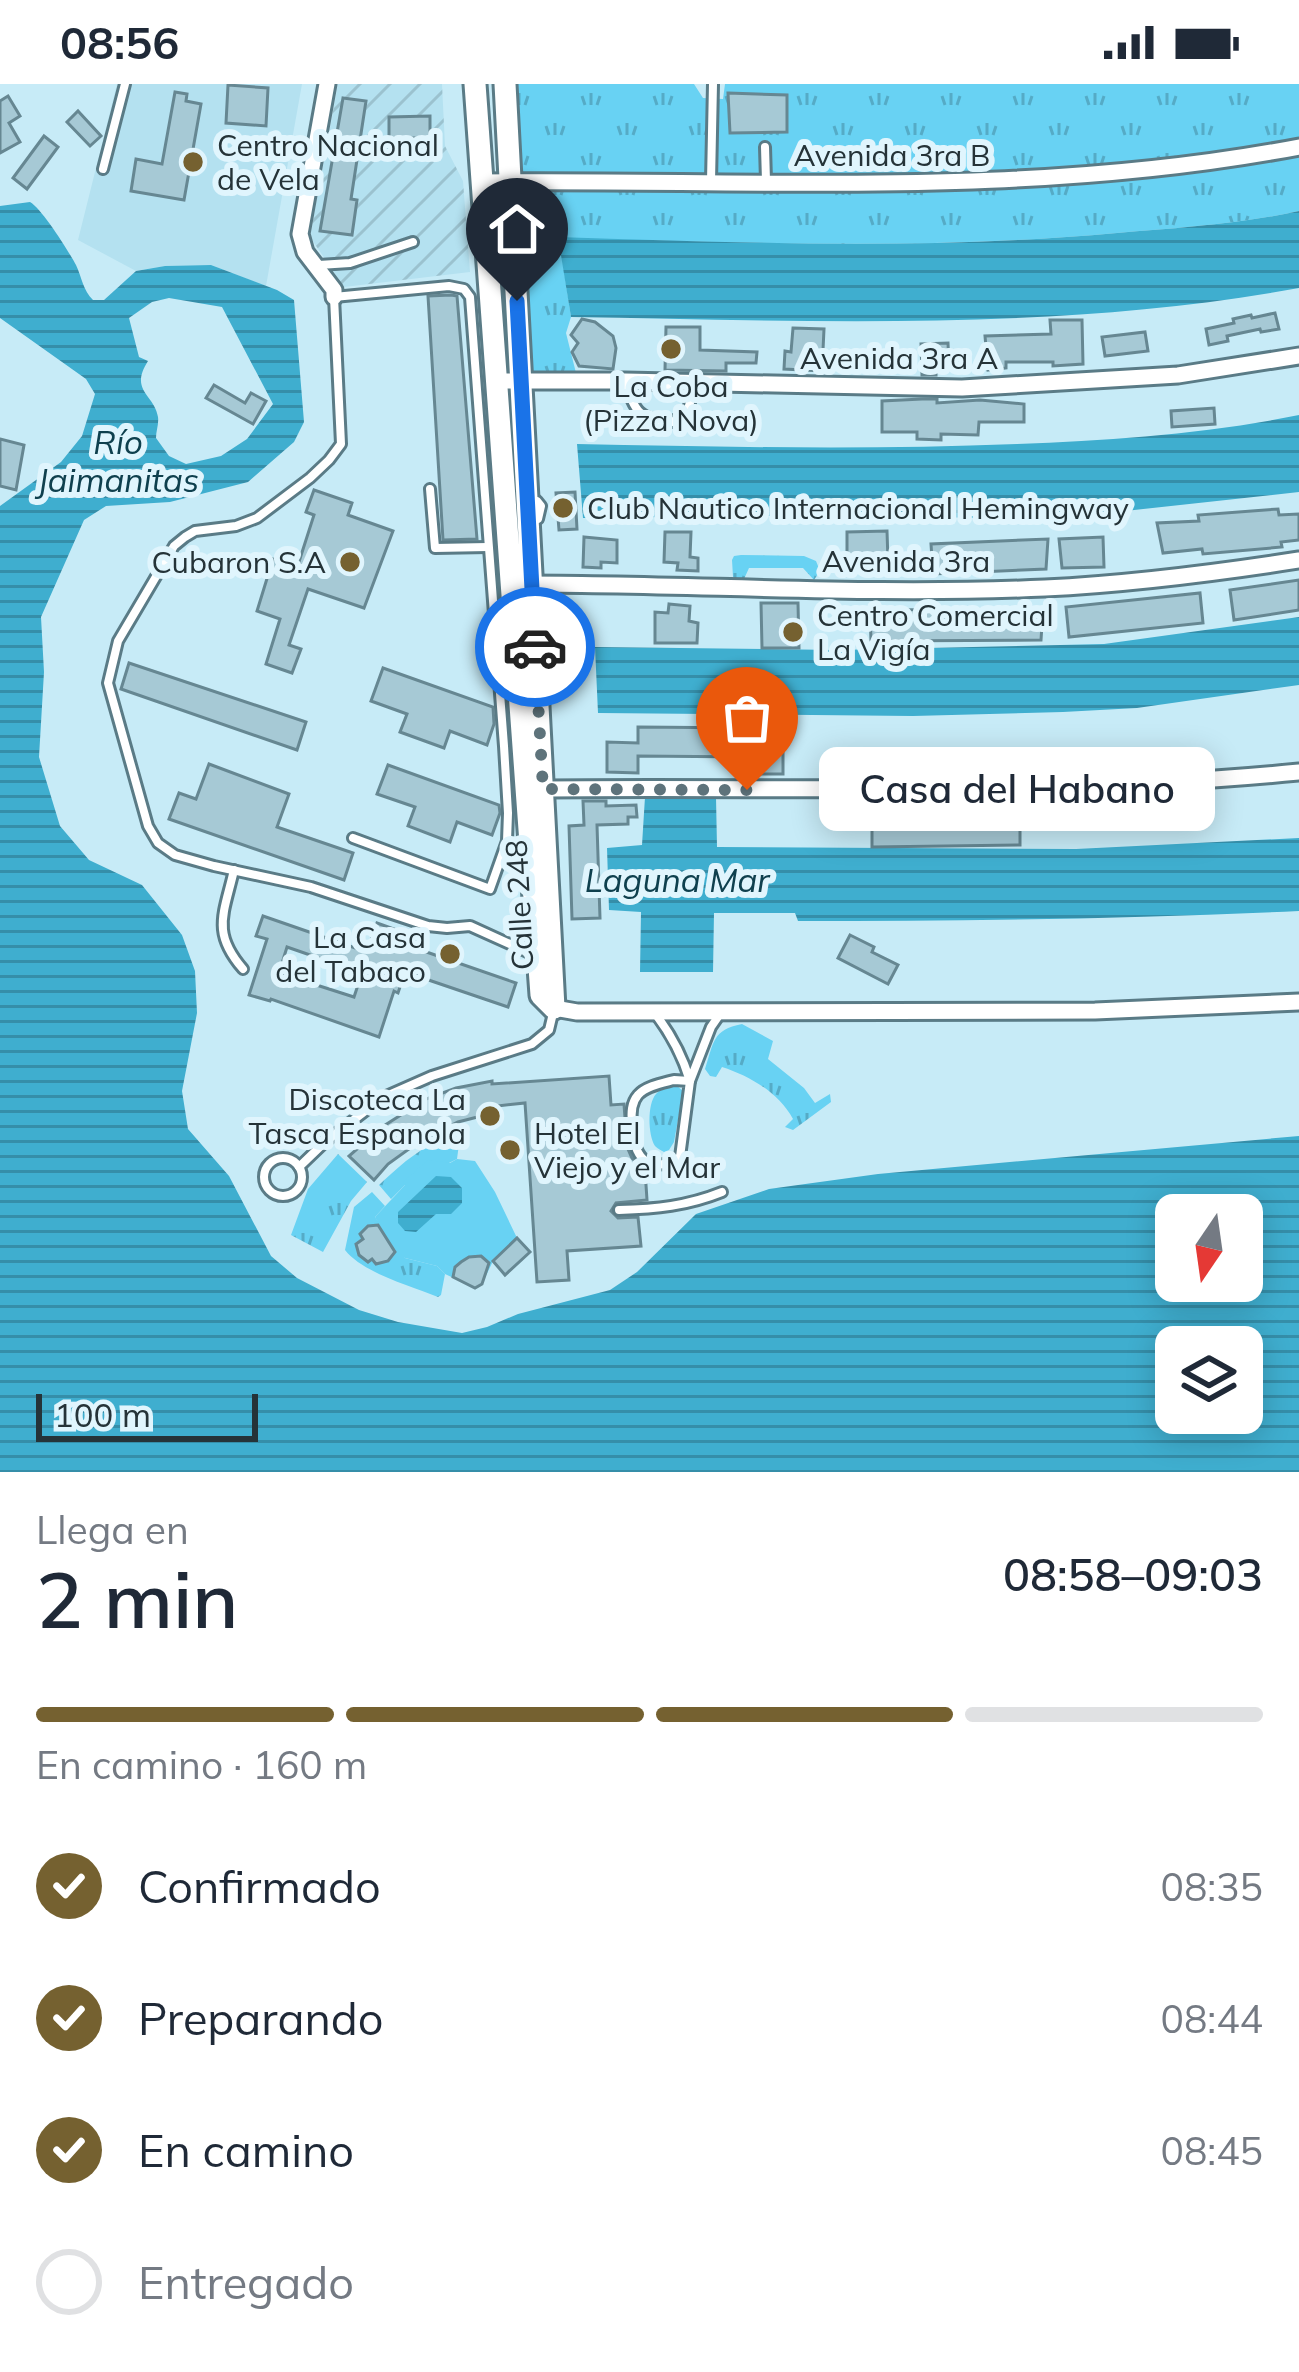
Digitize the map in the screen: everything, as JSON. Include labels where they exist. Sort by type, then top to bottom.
[{"type":"street","points":[[327,84],[300,234],[305,252],[334,290],[334,297]]},
{"type":"street","name":"Calle 248","points":[[475,84],[496,381],[522,584],[554,1008]]},
{"type":"street","name":"Calle 248","points":[[505,84],[529,523],[522,584]]},
{"type":"street","name":"Avenida 3ra B","points":[[482,182],[969,182],[1188,166],[1299,147]]},
{"type":"street","name":"Avenida 3ra A","points":[[496,381],[962,388],[1178,375],[1299,356]]},
{"type":"street","name":"Avenida 3ra","points":[[522,584],[1046,588],[1299,560]]},
{"type":"street","points":[[535,789],[1079,788],[1299,772]]},
{"type":"street","name":"Calle 248","points":[[535,789],[541,995],[554,1008]]},
{"type":"street","points":[[554,1008],[577,1012],[1095,1011],[1299,1002]]},
{"type":"lane","points":[[104,169],[124,84]]},
{"type":"lane","points":[[711,182],[712,84]]},
{"type":"lane","points":[[765,147],[766,182]]},
{"type":"lane","points":[[317,265],[350,263],[413,242]]},
{"type":"lane","points":[[353,838],[490,890],[507,842],[470,297],[464,289],[449,286],[334,297],[341,445],[310,478],[256,518],[236,526],[195,531],[174,546],[118,641],[108,683],[148,826],[158,843],[175,855],[310,887],[428,926],[470,926],[538,957]]},
{"type":"lane","points":[[625,381],[632,407],[641,415],[673,422],[688,409],[697,382]]},
{"type":"lane","points":[[430,489],[435,548],[488,547]]},
{"type":"lane","points":[[234,870],[221,925],[229,953],[243,969]]},
{"type":"lane","points":[[299,1166],[382,1098],[432,1076],[532,1044],[549,1030],[554,1008]]},
{"type":"lane","points":[[690,1081],[674,1080],[640,1092],[631,1109],[637,1156],[663,1164],[680,1157],[690,1081],[711,1027],[723,1010]]},
{"type":"lane","points":[[652,1011],[671,1034],[690,1081]]},
{"type":"lane","points":[[284,1158],[299,1166],[302,1178],[293,1193],[274,1194],[265,1184],[265,1171],[272,1161],[284,1158]]},
{"type":"lane","points":[[619,1210],[662,1209],[722,1192]]},
{"type":"shaded area","name":"Centro Nacional de Vela","points":[[117,84],[302,84],[266,286],[211,265],[136,271],[78,240]]},
{"type":"shaded area","points":[[338,84],[442,84],[445,146],[463,181],[470,272],[344,287],[310,237]]},
{"type":"green space","points":[[510,84],[694,84],[703,98],[723,99],[725,84],[1299,84],[1299,211],[1186,227],[978,242],[559,238],[571,317],[566,333],[577,377],[525,375]]},
{"type":"green space","points":[[741,555],[804,556],[816,561],[820,571],[814,580],[803,568],[749,568],[744,579],[738,580],[733,577],[732,560]]},
{"type":"green space","points":[[742,1024],[773,1041],[768,1059],[815,1103],[830,1094],[831,1102],[793,1130],[785,1127],[793,1119],[787,1110],[763,1087],[722,1067],[716,1077],[710,1076],[705,1069],[716,1039]]},
{"type":"green space","points":[[676,1085],[683,1091],[682,1098],[674,1142],[664,1152],[653,1141],[651,1105],[658,1092]]},
{"type":"green space","points":[[460,1137],[457,1159],[405,1185],[391,1199],[379,1185],[426,1148]]},
{"type":"green space","points":[[338,1154],[367,1182],[323,1252],[291,1235],[308,1189]]},
{"type":"green space","points":[[428,1160],[450,1163],[475,1161],[517,1238],[475,1288],[437,1266],[395,1252],[375,1217]]},
{"type":"green space","points":[[372,1192],[385,1206],[375,1217],[405,1258],[437,1266],[445,1274],[438,1297],[375,1272],[345,1250],[354,1207]]},
{"type":"water","name":"Río Jaimanitas","points":[[30,202],[67,250],[93,300],[104,300],[136,271],[211,265],[294,300],[304,422],[294,442],[248,482],[170,502],[106,506],[84,520],[41,617],[44,672],[39,757],[60,826],[89,860],[142,885],[182,935],[195,971],[197,1013],[182,1091],[188,1129],[229,1176],[271,1256],[297,1278],[359,1310],[462,1333],[610,1290],[637,1272],[696,1214],[769,1189],[878,1174],[1299,1136],[1299,1472],[0,1472],[0,506],[61,462],[82,436],[95,394],[86,379],[0,318],[0,206]],"holes":[[[169,298],[222,307],[273,404],[247,439],[221,456],[186,464],[169,456],[156,438],[156,409],[141,379],[148,361],[139,357],[129,318],[152,302]]]},
{"type":"water","points":[[1299,211],[1299,288],[1209,302],[1027,318],[571,317],[558,237],[977,242],[1186,227]]},
{"type":"water","points":[[1299,415],[1299,492],[1125,511],[975,518],[583,518],[577,444],[1017,444],[1159,435]]},
{"type":"water","points":[[1299,617],[1299,685],[1137,708],[913,716],[598,713],[595,647],[837,650],[1104,644]]},
{"type":"water","name":"Laguna Mar","points":[[645,797],[716,797],[717,847],[1076,849],[1299,838],[1299,911],[861,921],[798,921],[795,913],[714,913],[713,972],[640,972],[641,912],[609,910],[607,848],[642,845]]},
{"type":"water","points":[[436,1176],[451,1177],[462,1188],[462,1203],[451,1214],[436,1214],[416,1232],[405,1231],[398,1223],[398,1212]]},
{"type":"building","points":[[228,85],[268,88],[266,126],[226,123]]},
{"type":"building","points":[[175,92],[201,104],[184,200],[131,191],[136,159],[162,164]]},
{"type":"building","points":[[728,93],[787,95],[787,132],[730,133]]},
{"type":"building","points":[[8,96],[20,116],[9,123],[20,142],[0,153],[0,101]]},
{"type":"building","points":[[343,98],[366,101],[351,199],[357,200],[352,235],[320,231]]},
{"type":"building","points":[[78,111],[101,136],[90,146],[67,122]]},
{"type":"building","points":[[430,116],[430,138],[389,138],[389,117]]},
{"type":"building","points":[[44,136],[58,147],[27,189],[13,178]]},
{"type":"building","points":[[428,296],[457,296],[477,539],[443,540]]},
{"type":"building","points":[[1275,313],[1279,329],[1227,336],[1228,341],[1209,345],[1206,329],[1234,323],[1233,319]]},
{"type":"building","points":[[582,319],[595,322],[613,336],[613,369],[579,366],[572,352],[578,343],[571,335]]},
{"type":"building","points":[[1050,320],[1082,320],[1083,364],[1006,362],[1006,368],[988,370],[985,336],[1051,334]]},
{"type":"building","points":[[666,327],[700,327],[700,350],[757,352],[756,363],[726,363],[726,371],[665,370]]},
{"type":"building","points":[[793,328],[824,329],[822,371],[784,369]]},
{"type":"building","points":[[1145,332],[1148,351],[1105,356],[1102,337]]},
{"type":"building","points":[[948,343],[949,368],[922,375],[921,344]]},
{"type":"building","points":[[214,385],[245,403],[251,393],[266,401],[253,424],[206,398]]},
{"type":"building","points":[[937,399],[937,403],[1024,404],[1024,422],[979,422],[978,435],[941,434],[941,440],[917,439],[917,432],[882,432],[882,401]]},
{"type":"building","points":[[1214,408],[1215,424],[1172,427],[1171,411]]},
{"type":"building","points":[[0,439],[24,445],[16,490],[0,486]]},
{"type":"building","points":[[314,490],[352,503],[348,515],[393,531],[364,608],[308,589],[289,645],[301,649],[292,673],[266,664],[280,619],[257,611],[273,559],[297,568],[314,515],[306,512]]},
{"type":"building","points":[[575,492],[577,529],[559,530],[556,493]]},
{"type":"building","points":[[1278,509],[1279,515],[1299,514],[1299,540],[1281,542],[1282,547],[1163,553],[1157,523]]},
{"type":"building","points":[[887,531],[888,561],[847,562],[847,532]]},
{"type":"building","points":[[665,532],[691,532],[690,557],[698,558],[698,571],[677,570],[678,563],[664,562]]},
{"type":"building","points":[[584,537],[617,540],[617,563],[583,567]]},
{"type":"building","points":[[1103,537],[1104,567],[1062,568],[1059,539]]},
{"type":"building","points":[[1048,539],[1046,569],[933,574],[931,544]]},
{"type":"building","points":[[1299,580],[1299,610],[1234,620],[1230,590]]},
{"type":"building","points":[[1200,593],[1203,623],[1069,637],[1066,607]]},
{"type":"building","points":[[761,603],[798,603],[799,648],[762,648]]},
{"type":"building","points":[[669,604],[690,606],[689,621],[698,623],[697,643],[655,643],[655,612],[668,613]]},
{"type":"building","points":[[1043,609],[1041,640],[871,641],[870,610]]},
{"type":"building","points":[[129,663],[306,722],[297,750],[121,689]]},
{"type":"building","points":[[383,668],[493,707],[494,724],[487,745],[450,731],[444,748],[400,732],[407,714],[371,701]]},
{"type":"building","points":[[638,727],[753,728],[752,742],[783,743],[783,774],[753,774],[752,757],[638,756],[638,773],[607,772],[607,742],[638,743]]},
{"type":"building","points":[[209,764],[289,794],[277,827],[353,853],[344,880],[169,819],[179,793],[196,799]]},
{"type":"building","points":[[388,765],[499,805],[492,835],[457,822],[450,842],[408,826],[415,807],[377,794]]},
{"type":"building","points":[[583,801],[636,805],[637,817],[628,817],[628,824],[597,825],[600,918],[572,919],[569,826],[584,825]]},
{"type":"building","points":[[1020,818],[1020,845],[872,847],[872,820]]},
{"type":"building","points":[[263,916],[367,952],[377,923],[416,937],[412,947],[516,983],[508,1007],[405,972],[379,1037],[249,995],[267,939],[256,936]],"holes":[[[287,947],[362,973],[354,997],[279,973]]]},
{"type":"building","points":[[850,935],[898,965],[888,984],[838,958]]},
{"type":"building","points":[[609,1076],[611,1105],[624,1104],[627,1147],[645,1170],[647,1200],[616,1203],[611,1211],[618,1218],[638,1217],[641,1246],[567,1251],[569,1280],[537,1282],[525,1103],[497,1106],[497,1112],[458,1122],[420,1141],[374,1180],[349,1156],[382,1127],[426,1099],[456,1088],[492,1081]]},
{"type":"building","points":[[378,1225],[395,1252],[388,1261],[376,1264],[359,1255],[356,1244],[368,1226]]},
{"type":"building","points":[[517,1238],[530,1252],[505,1275],[493,1261]]},
{"type":"building","points":[[481,1256],[489,1263],[482,1284],[475,1288],[453,1277],[461,1262]]},
{"type":"way so far","points":[[535,647],[543,789],[747,790]]},
{"type":"place","name":"Centro Nacional de Vela","points":[[193,162]]},
{"type":"place","name":"La Coba (Pizza Nova)","points":[[671,349]]},
{"type":"place","name":"Club Nautico Internacional Hemingway","points":[[563,508]]},
{"type":"place","name":"Cubaron S.A","points":[[350,562]]},
{"type":"place","name":"Centro Comercial La Vigía","points":[[793,632]]},
{"type":"place","name":"Casa del Habano","points":[[747,790]]},
{"type":"place","name":"La Casa del Tabaco","points":[[450,954]]},
{"type":"place","name":"Discoteca La Tasca Espanola","points":[[490,1116]]},
{"type":"place","name":"Hotel El Viejo y el Mar","points":[[510,1150]]},
{"type":"route","points":[[517,301],[535,647]]}]
